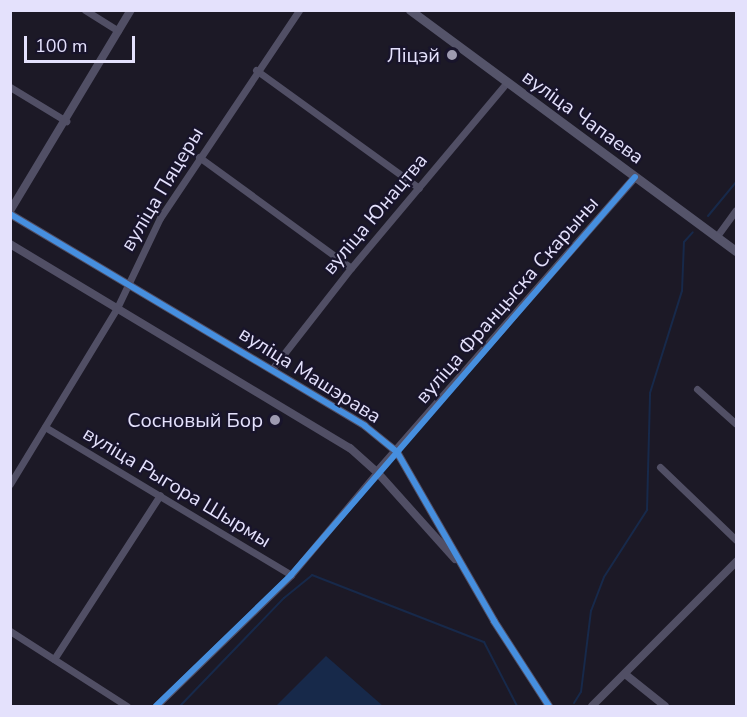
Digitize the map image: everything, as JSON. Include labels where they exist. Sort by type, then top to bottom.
[{"type":"main road","name":"вуліца Чапаева","points":[[410,10],[736,251]]},
{"type":"street","points":[[85,10],[118,31]]},
{"type":"street","points":[[10,213],[131,10]]},
{"type":"street","name":"вуліца Пяцеры","points":[[10,484],[117,308],[126,282],[198,157],[299,10]]},
{"type":"street","points":[[256,70],[419,188]]},
{"type":"street","name":"вуліца Юнацтва","points":[[272,369],[351,268],[506,83]]},
{"type":"street","points":[[10,87],[66,121]]},
{"type":"street","points":[[198,157],[351,268]]},
{"type":"street","name":"вуліца Францыска Скарыны","points":[[156,706],[291,575],[377,472],[635,177]]},
{"type":"street","points":[[717,236],[736,210]]},
{"type":"street","name":"вуліца Машэрава","points":[[10,213],[365,426],[396,452],[549,706]]},
{"type":"street","name":"вуліца Машэрава","points":[[10,244],[350,448],[377,472],[467,573]]},
{"type":"street","points":[[697,389],[736,424]]},
{"type":"street","name":"вуліца Рыгора Шырмы","points":[[45,427],[291,575]]},
{"type":"street","points":[[660,467],[736,540]]},
{"type":"street","points":[[54,659],[160,495]]},
{"type":"street","points":[[592,706],[736,562]]},
{"type":"street","points":[[10,631],[127,706]]},
{"type":"street","points":[[625,674],[665,706]]},
{"type":"water","points":[[326,656],[383,706],[276,706]]},
{"type":"waterway","points":[[708,216],[736,182]]},
{"type":"waterway","points":[[574,703],[581,692],[591,611],[604,577],[647,510],[650,393],[682,291],[684,242],[693,232]]},
{"type":"waterway","points":[[180,706],[284,598],[312,575],[484,642],[517,706]]},
{"type":"cycle path","points":[[156,706],[291,575],[635,177]]},
{"type":"cycle path","points":[[10,214],[365,426],[397,452],[494,621],[549,706]]},
{"type":"place","name":"Ліцэй","points":[[452,55]]},
{"type":"place","name":"Сосновый Бор","points":[[275,420]]}]
